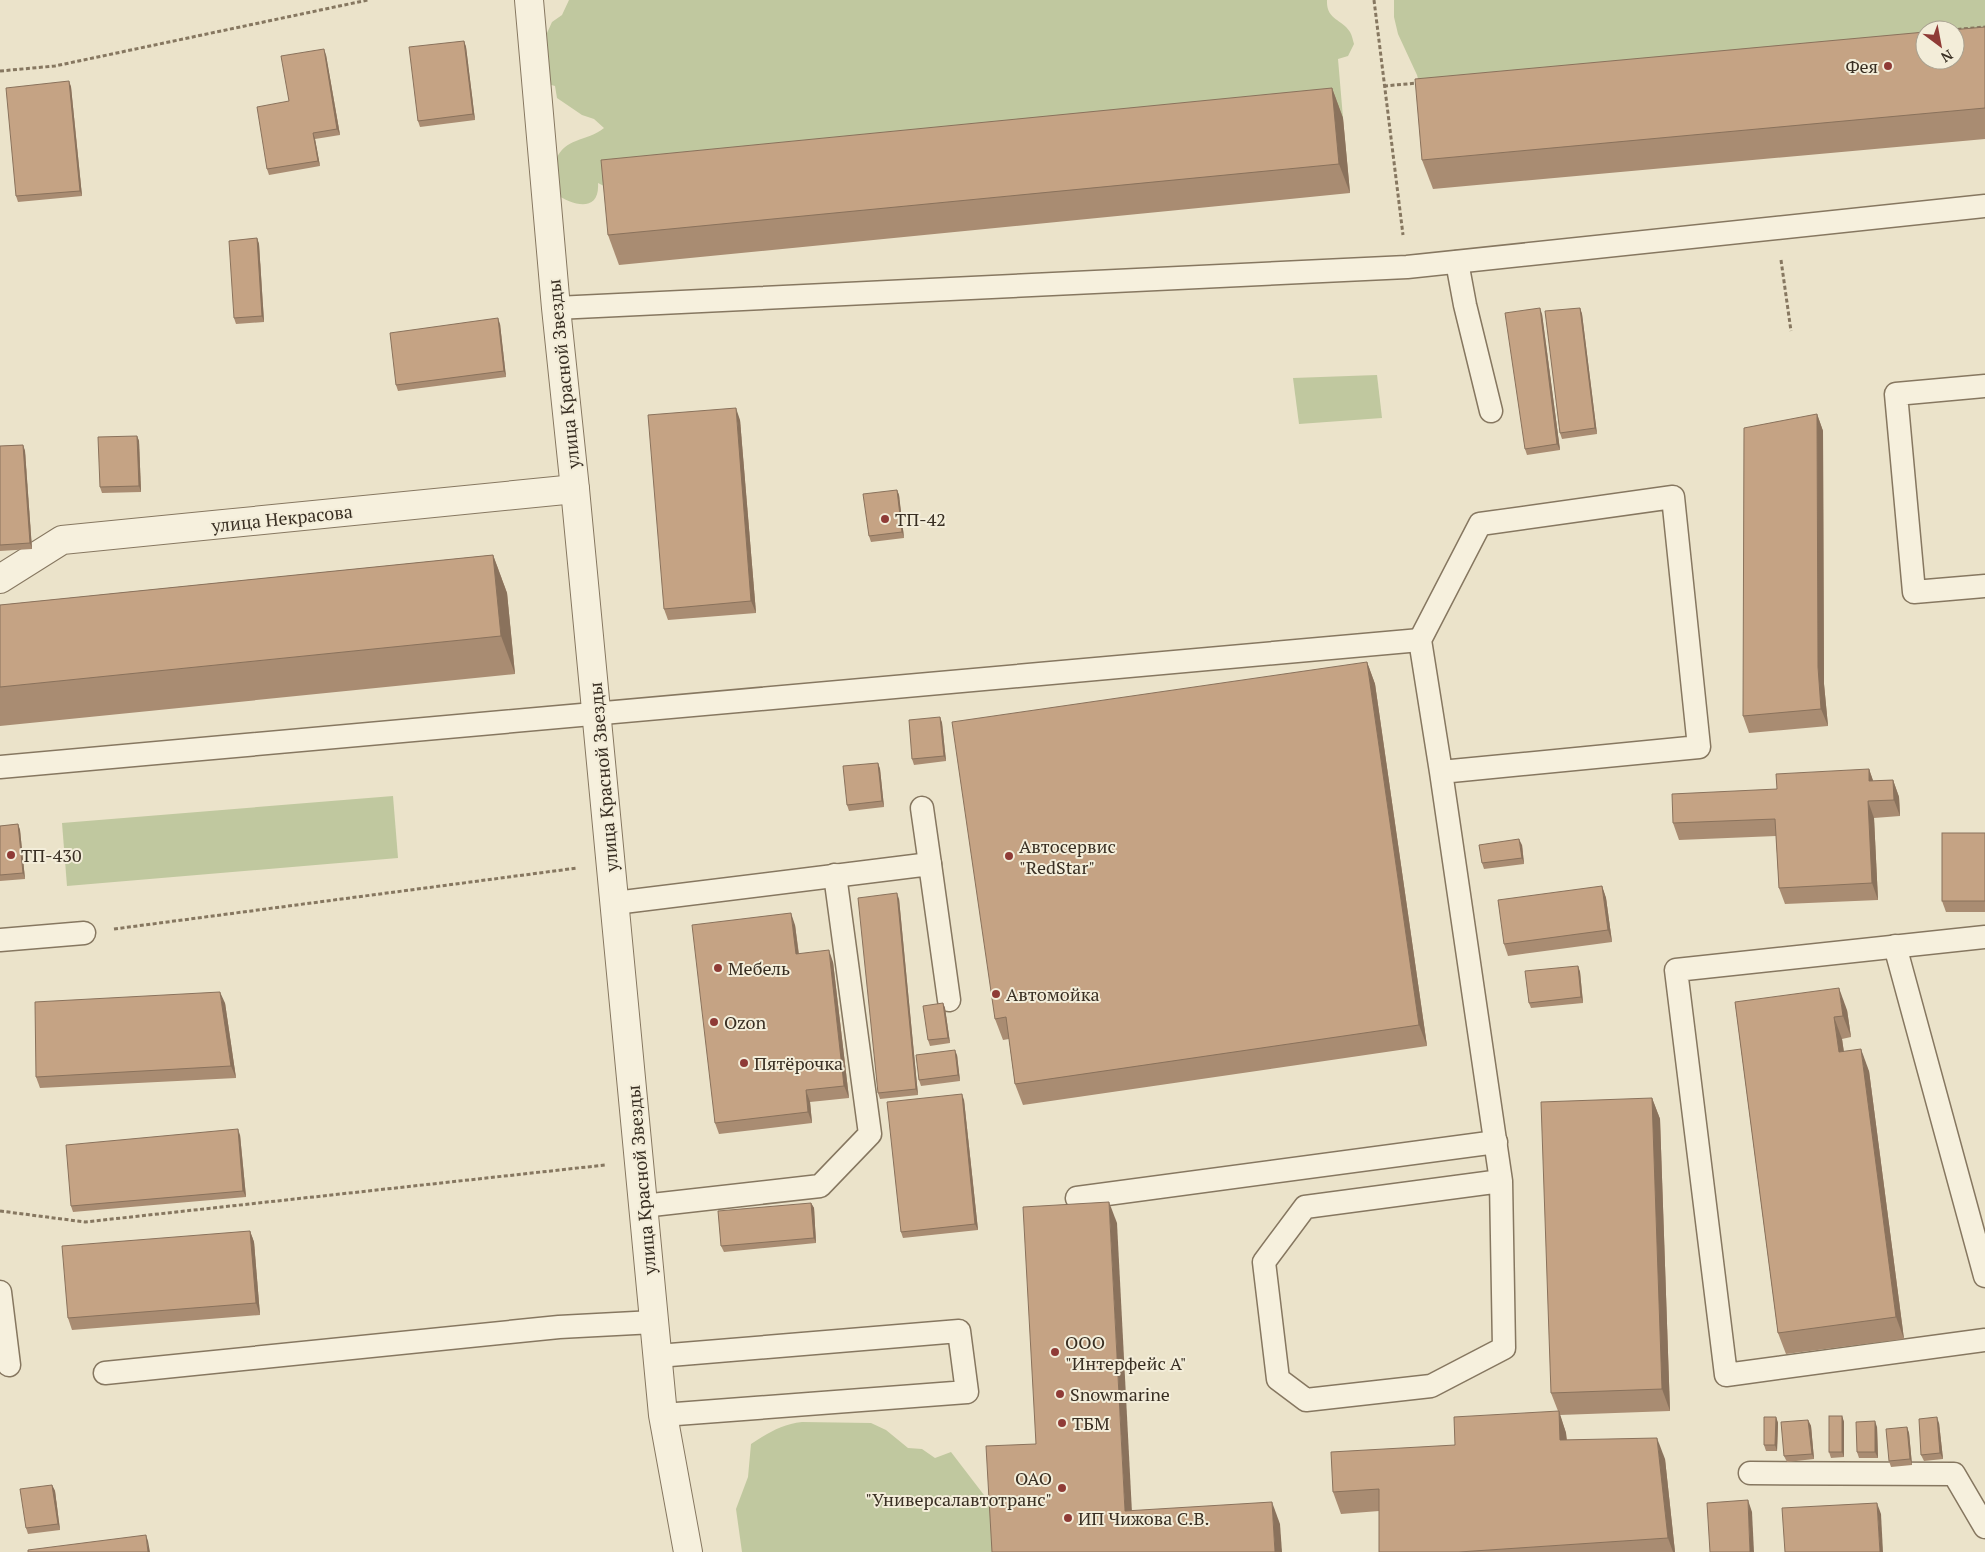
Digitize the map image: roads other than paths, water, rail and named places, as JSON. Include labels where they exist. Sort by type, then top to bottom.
[{"type":"street","name":"улица Красной Звезды","points":[[529,0],[556,308],[663,1415],[688,1552]]},
{"type":"street","name":"улица Некрасова","points":[[0,579],[62,540],[575,489]]},
{"type":"lane","points":[[556,308],[1407,267],[1985,206]]},
{"type":"lane","points":[[1457,262],[1465,305],[1491,410]]},
{"type":"lane","points":[[1985,386],[1896,394],[1914,592],[1985,586]]},
{"type":"lane","points":[[1441,772],[1700,747],[1673,496],[1480,524],[1420,640],[1501,1181],[1504,1348],[1431,1386],[1306,1400],[1278,1379],[1264,1262],[1305,1207],[1501,1181]]},
{"type":"lane","points":[[0,767],[1420,640]]},
{"type":"lane","points":[[922,808],[949,1000]]},
{"type":"lane","points":[[615,903],[930,864]]},
{"type":"lane","points":[[644,1206],[820,1186],[870,1134],[835,875]]},
{"type":"lane","points":[[0,940],[84,933]]},
{"type":"lane","points":[[1985,937],[1676,970],[1726,1375],[1985,1340]]},
{"type":"lane","points":[[1895,946],[1985,1276]]},
{"type":"lane","points":[[1077,1198],[1496,1142]]},
{"type":"lane","points":[[0,1292],[9,1366]]},
{"type":"lane","points":[[106,1373],[559,1327],[654,1322]]},
{"type":"lane","points":[[658,1356],[959,1331],[967,1392],[663,1415]]},
{"type":"lane","points":[[1750,1473],[1954,1474],[1985,1527]]},
{"type":"place","name":"Фея","points":[[1888,66]]},
{"type":"place","name":"ТП-42","points":[[885,519]]},
{"type":"place","name":"ТП-430","points":[[11,855]]},
{"type":"place","name":"Автосервис \"RedStar\"","points":[[1009,856]]},
{"type":"place","name":"Мебель","points":[[718,968]]},
{"type":"place","name":"Автомойка","points":[[996,994]]},
{"type":"place","name":"Ozon","points":[[714,1022]]},
{"type":"place","name":"Пятёрочка","points":[[744,1063]]},
{"type":"place","name":"ООО \"Интерфейс А\"","points":[[1055,1352]]},
{"type":"place","name":"Snowmarine","points":[[1060,1394]]},
{"type":"place","name":"ТБМ","points":[[1062,1423]]},
{"type":"place","name":"ОАО \"Универсалавтотранс\"","points":[[1062,1488]]},
{"type":"place","name":"ИП Чижова С.В.","points":[[1068,1518]]}]
